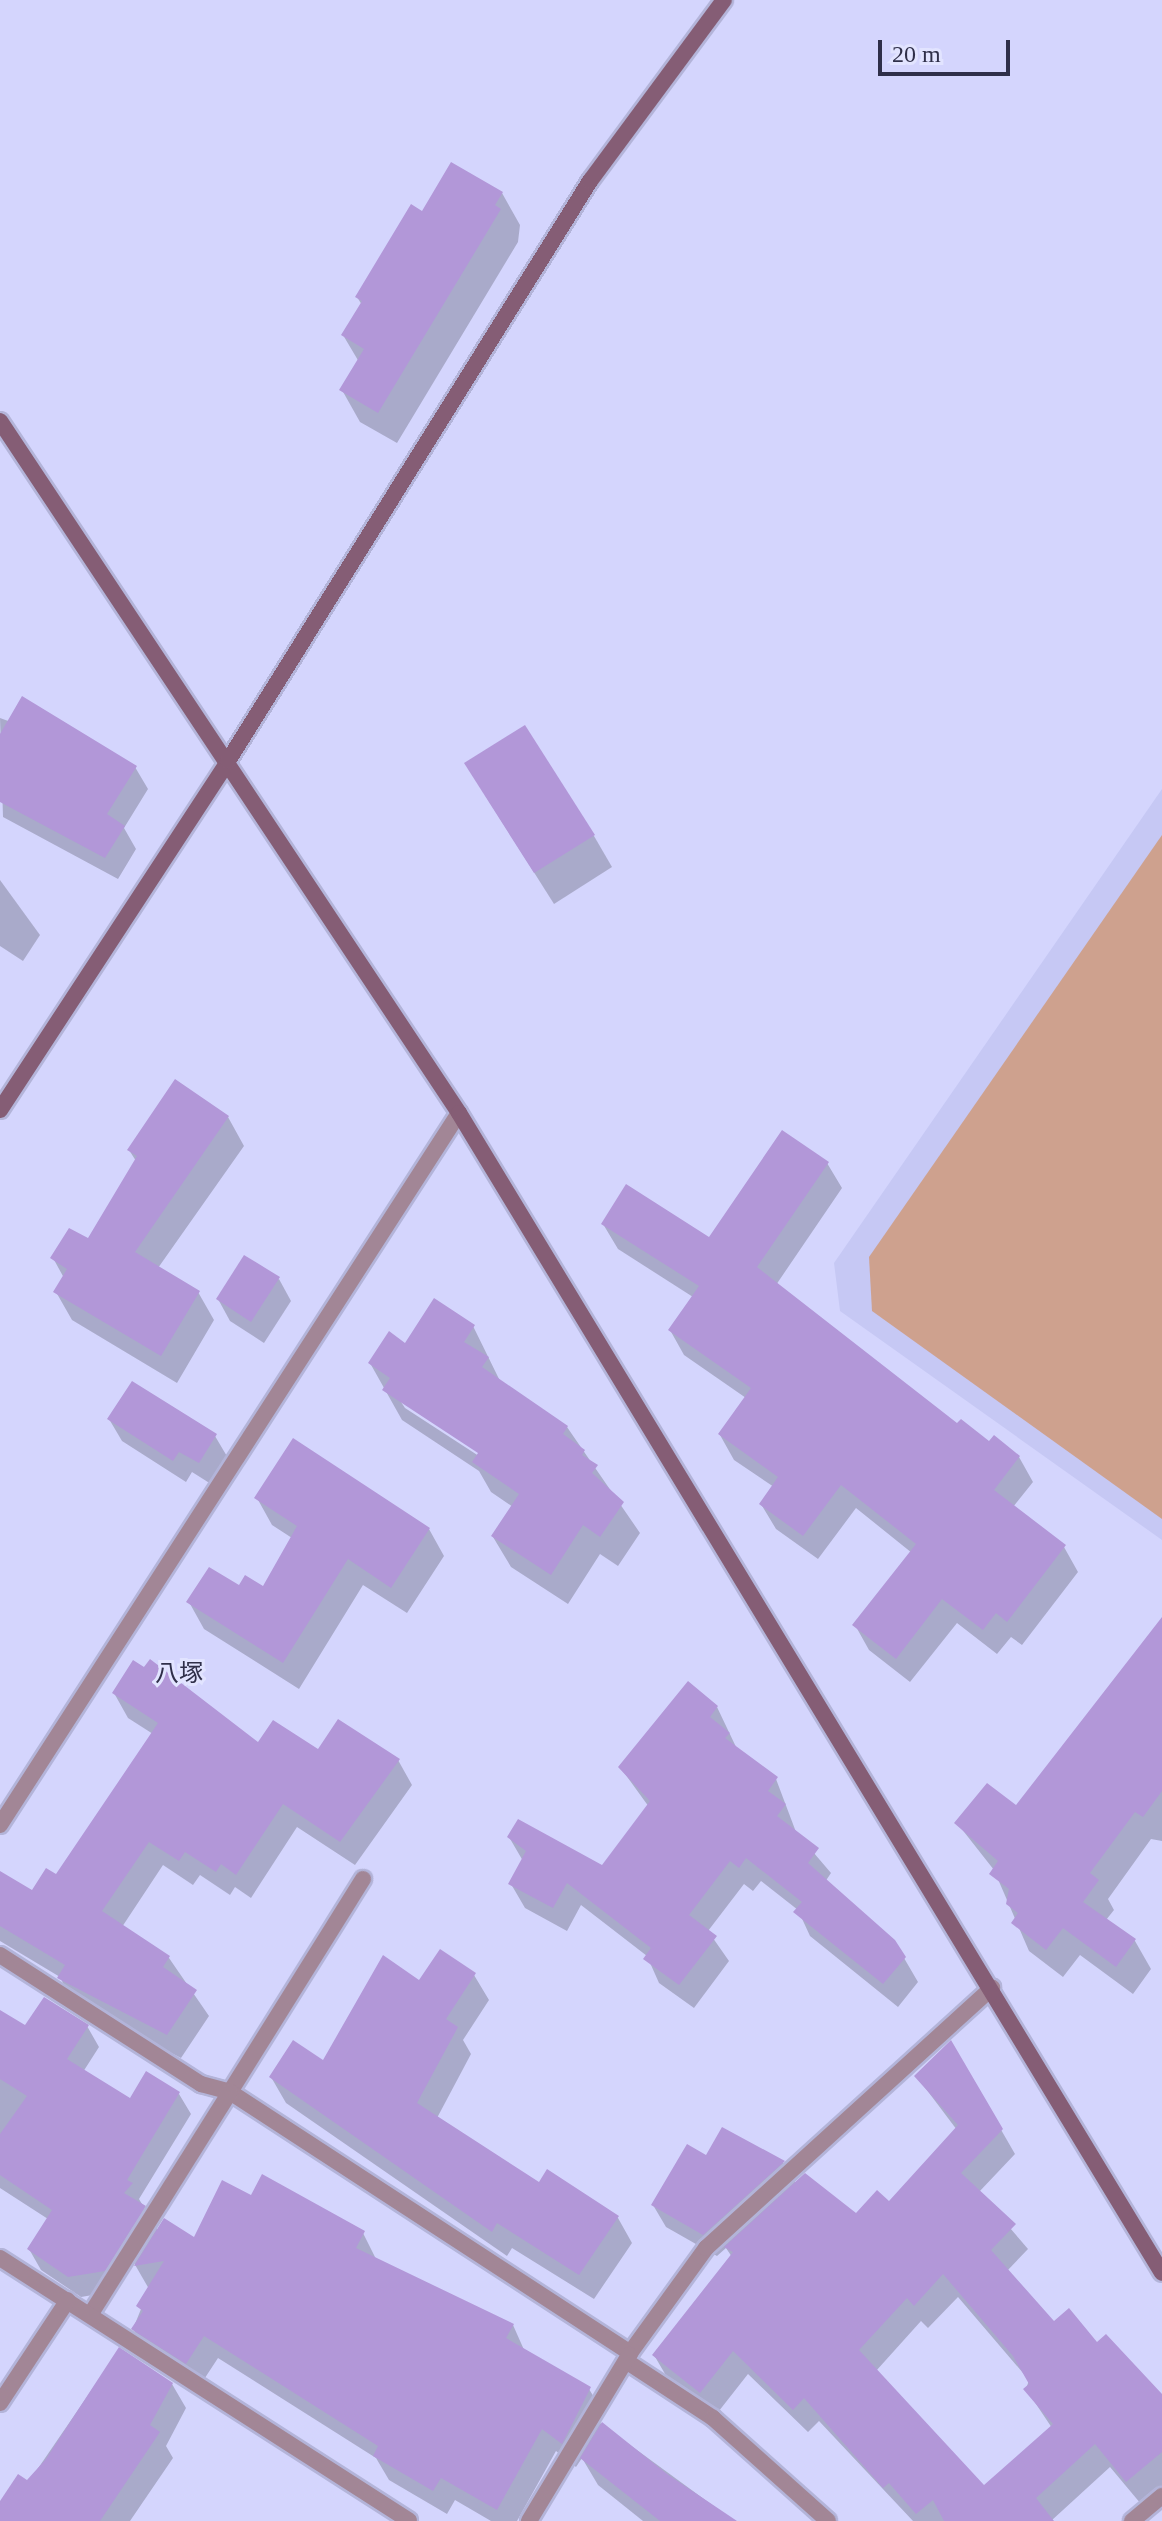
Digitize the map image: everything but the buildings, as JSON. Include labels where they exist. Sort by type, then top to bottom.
[{"type":"street","points":[[0,1110],[228,761],[590,181],[724,0]]},
{"type":"street","points":[[0,421],[459,1113],[1162,2273]]},
{"type":"street","points":[[0,1825],[459,1113]]},
{"type":"street","points":[[90,2315],[363,1879]]},
{"type":"street","points":[[0,1955],[201,2084],[230,2092],[628,2357],[713,2418],[828,2521]]},
{"type":"street","points":[[529,2521],[628,2357],[706,2248],[992,1988]]},
{"type":"street","points":[[0,2258],[409,2521]]},
{"type":"street","points":[[0,2403],[68,2300]]},
{"type":"street","points":[[1132,2521],[1162,2496]]},
{"type":"shaded area","points":[[1162,789],[1162,1540],[840,1311],[834,1263]]},
{"type":"shaded area","points":[[1162,835],[1162,1519],[872,1311],[869,1257]]},
{"type":"district","name":"八塚","points":[[179,1674]]}]
